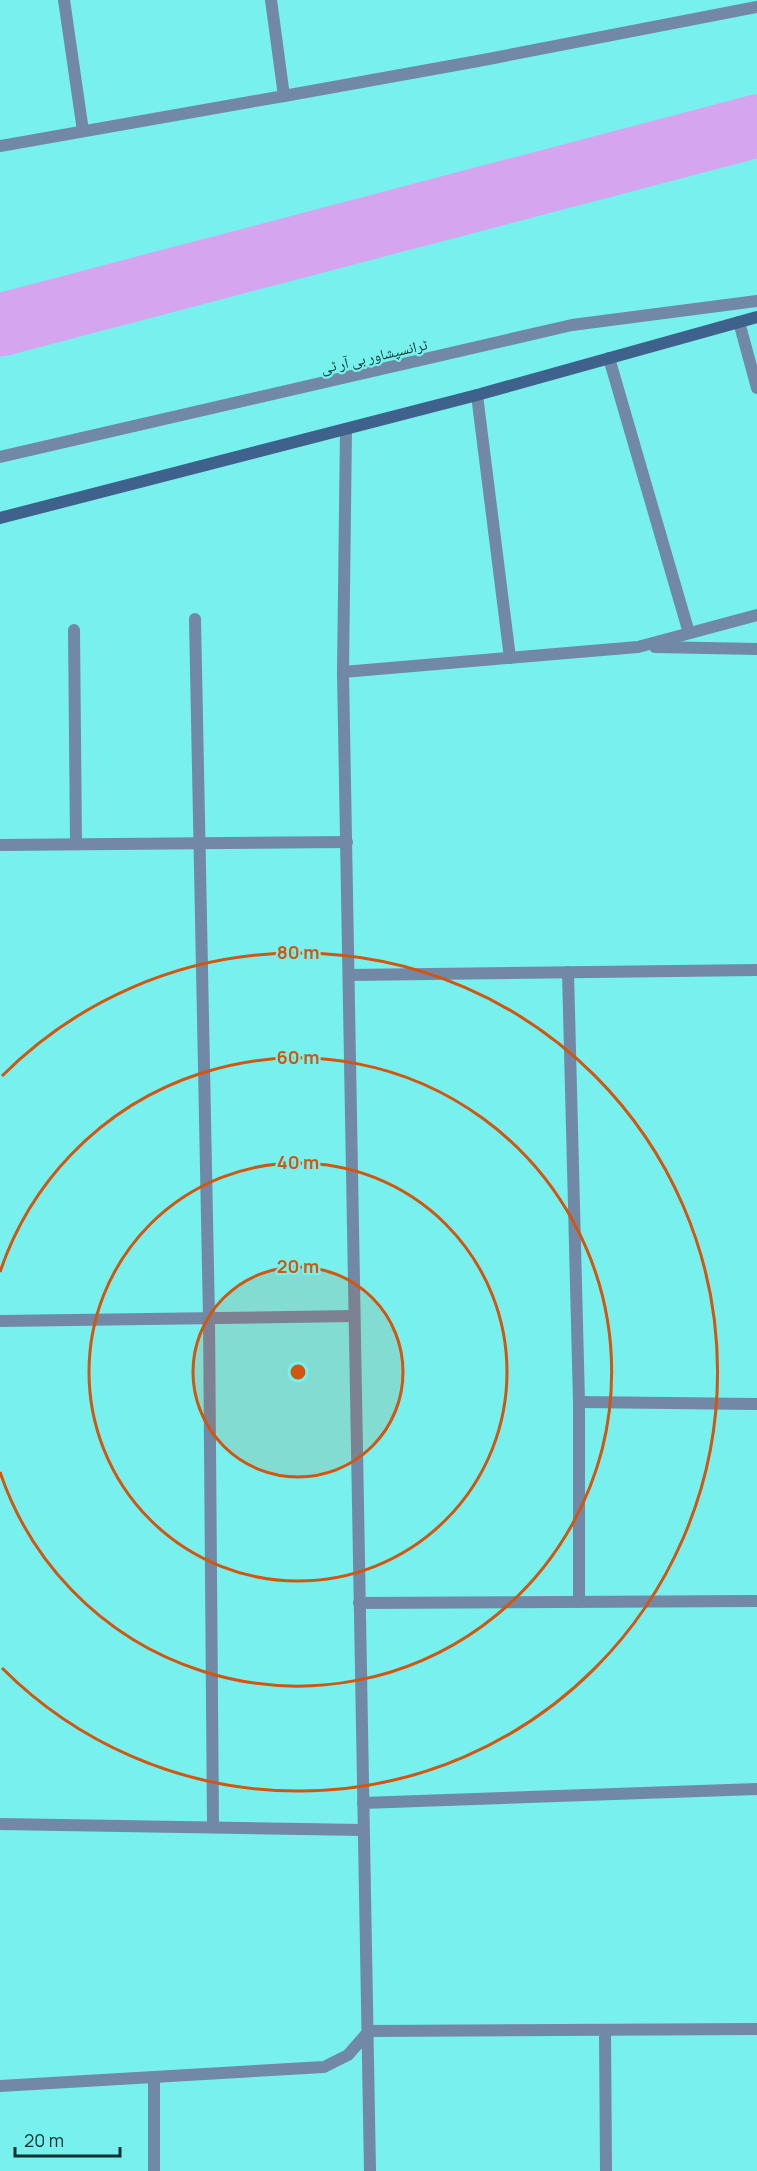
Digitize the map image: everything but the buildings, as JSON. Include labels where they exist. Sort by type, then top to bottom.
[{"type":"street","points":[[64,0],[83,130]]},
{"type":"street","points":[[271,0],[284,96]]},
{"type":"street","points":[[0,146],[478,62],[757,7]]},
{"type":"street","name":"ٹرانسپشاور بی آر ٹی","points":[[0,457],[572,325],[757,301]]},
{"type":"street","points":[[0,518],[477,395],[757,316]]},
{"type":"street","points":[[739,321],[757,388]]},
{"type":"street","points":[[609,358],[689,633]]},
{"type":"street","points":[[477,395],[510,658]]},
{"type":"street","points":[[346,429],[344,672],[370,2171]]},
{"type":"street","points":[[638,647],[757,615]]},
{"type":"street","points":[[195,619],[209,1318],[213,1827]]},
{"type":"street","points":[[74,630],[76,843]]},
{"type":"street","points":[[344,672],[638,647],[757,649]]},
{"type":"street","points":[[0,845],[347,842]]},
{"type":"street","points":[[349,975],[757,970]]},
{"type":"street","points":[[568,972],[579,1402],[579,1602]]},
{"type":"street","points":[[0,1321],[354,1316]]},
{"type":"street","points":[[579,1402],[757,1404]]},
{"type":"street","points":[[359,1603],[757,1602]]},
{"type":"street","points":[[363,1803],[757,1789]]},
{"type":"street","points":[[0,1824],[363,1830]]},
{"type":"street","points":[[0,2086],[324,2067],[348,2055],[369,2031],[757,2029]]},
{"type":"street","points":[[605,2030],[606,2171]]},
{"type":"street","points":[[154,2078],[154,2171]]},
{"type":"waterway","points":[[0,325],[757,126]]}]
